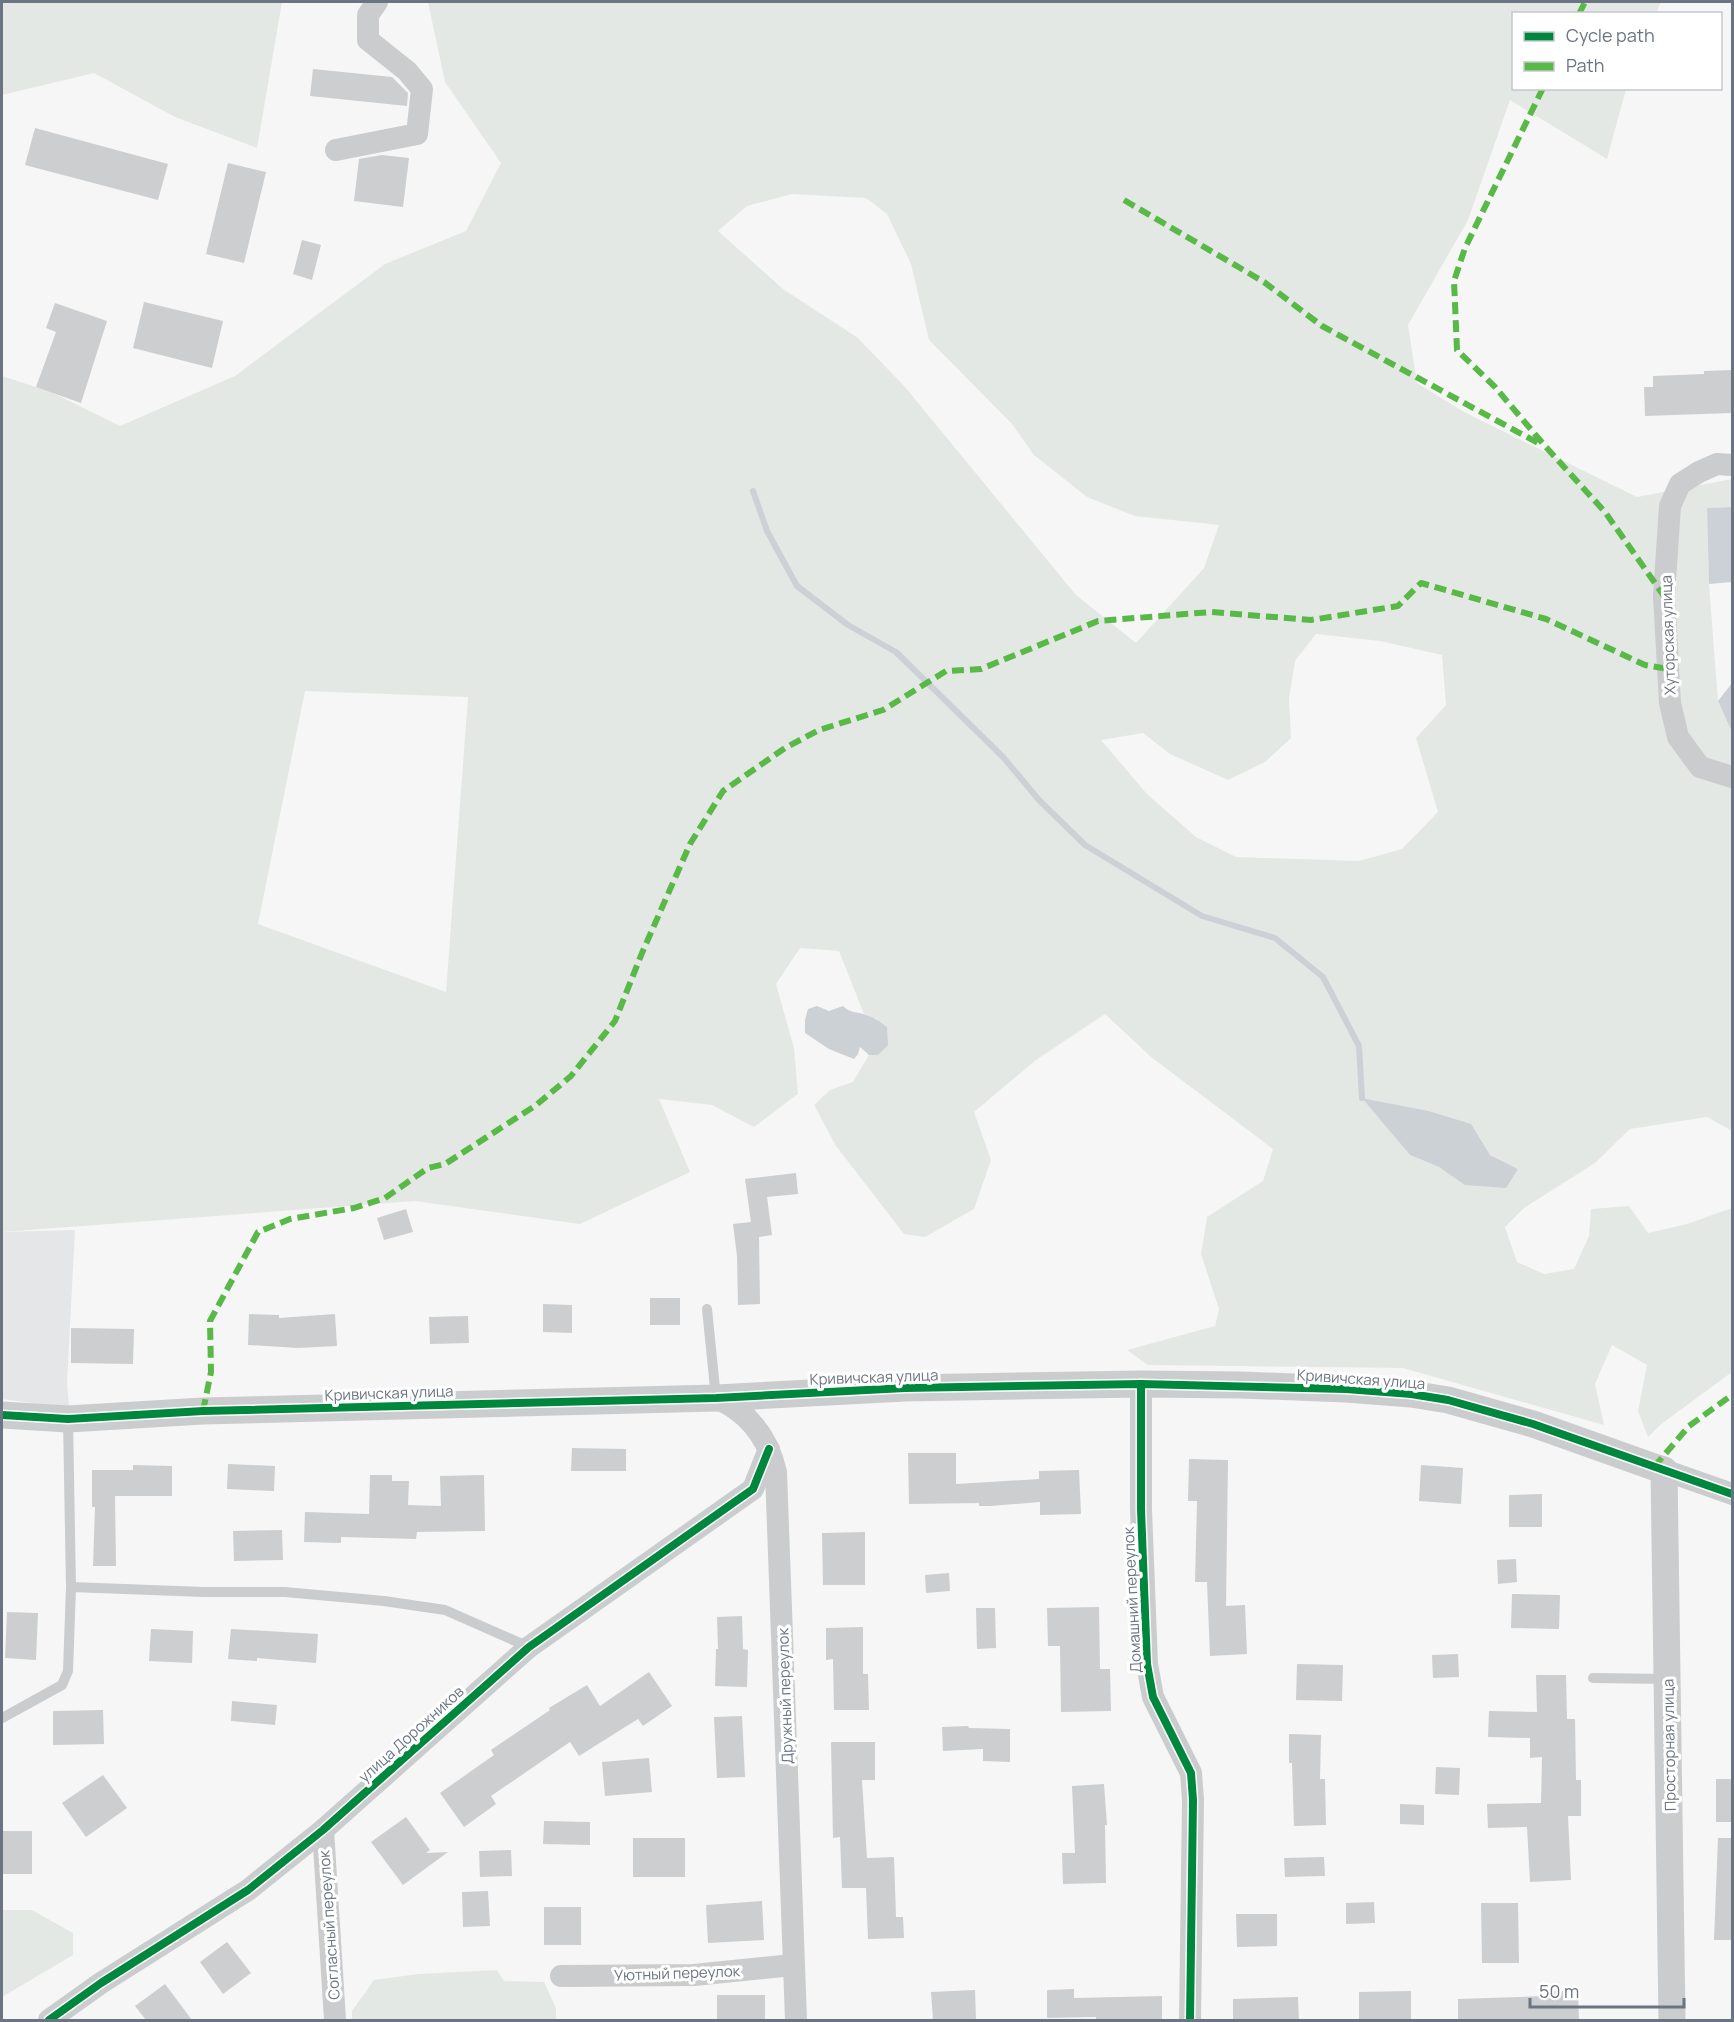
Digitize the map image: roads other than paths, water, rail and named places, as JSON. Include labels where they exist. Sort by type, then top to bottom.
[{"type":"street","points":[[336,150],[417,134],[422,89],[407,71],[368,40],[368,15],[377,2]]},
{"type":"street","name":"Хуторская улица","points":[[1732,465],[1717,464],[1680,484],[1670,506],[1664,596],[1670,704],[1678,737],[1700,767],[1732,777]]},
{"type":"street","name":"Кривичская улица","points":[[2,1415],[68,1419],[215,1411],[716,1398],[905,1388],[1141,1384],[1334,1388],[1410,1394],[1448,1400],[1533,1424],[1732,1494]]},
{"type":"street","name":"Домашний переулок","points":[[1141,1384],[1141,1509],[1147,1664],[1153,1697],[1191,1773],[1193,1800],[1190,2020]]},
{"type":"street","name":"Дружный переулок","points":[[716,1398],[744,1414],[759,1430],[769,1449],[774,1466],[796,2020]]},
{"type":"street","name":"улица Дорожников","points":[[49,2020],[102,1983],[248,1890],[323,1830],[529,1647],[753,1490],[769,1449]]},
{"type":"street","name":"Просторная улица","points":[[1664,1470],[1672,2020]]},
{"type":"street","name":"Согласный переулок","points":[[323,1830],[336,2020]]},
{"type":"street","name":"Уютный переулок","points":[[561,1976],[694,1975],[794,1965]]},
{"type":"lane","points":[[707,1309],[716,1398]]},
{"type":"lane","points":[[2,1718],[62,1685],[68,1671],[71,1587],[68,1419]]},
{"type":"lane","points":[[71,1587],[204,1592],[285,1592],[384,1601],[445,1610],[529,1647]]},
{"type":"lane","points":[[1593,1678],[1668,1678]]},
{"type":"waterway","points":[[753,491],[767,531],[797,586],[848,625],[896,652],[1003,757],[1039,800],[1085,845],[1202,916],[1275,938],[1323,977],[1359,1046],[1362,1098]]}]
